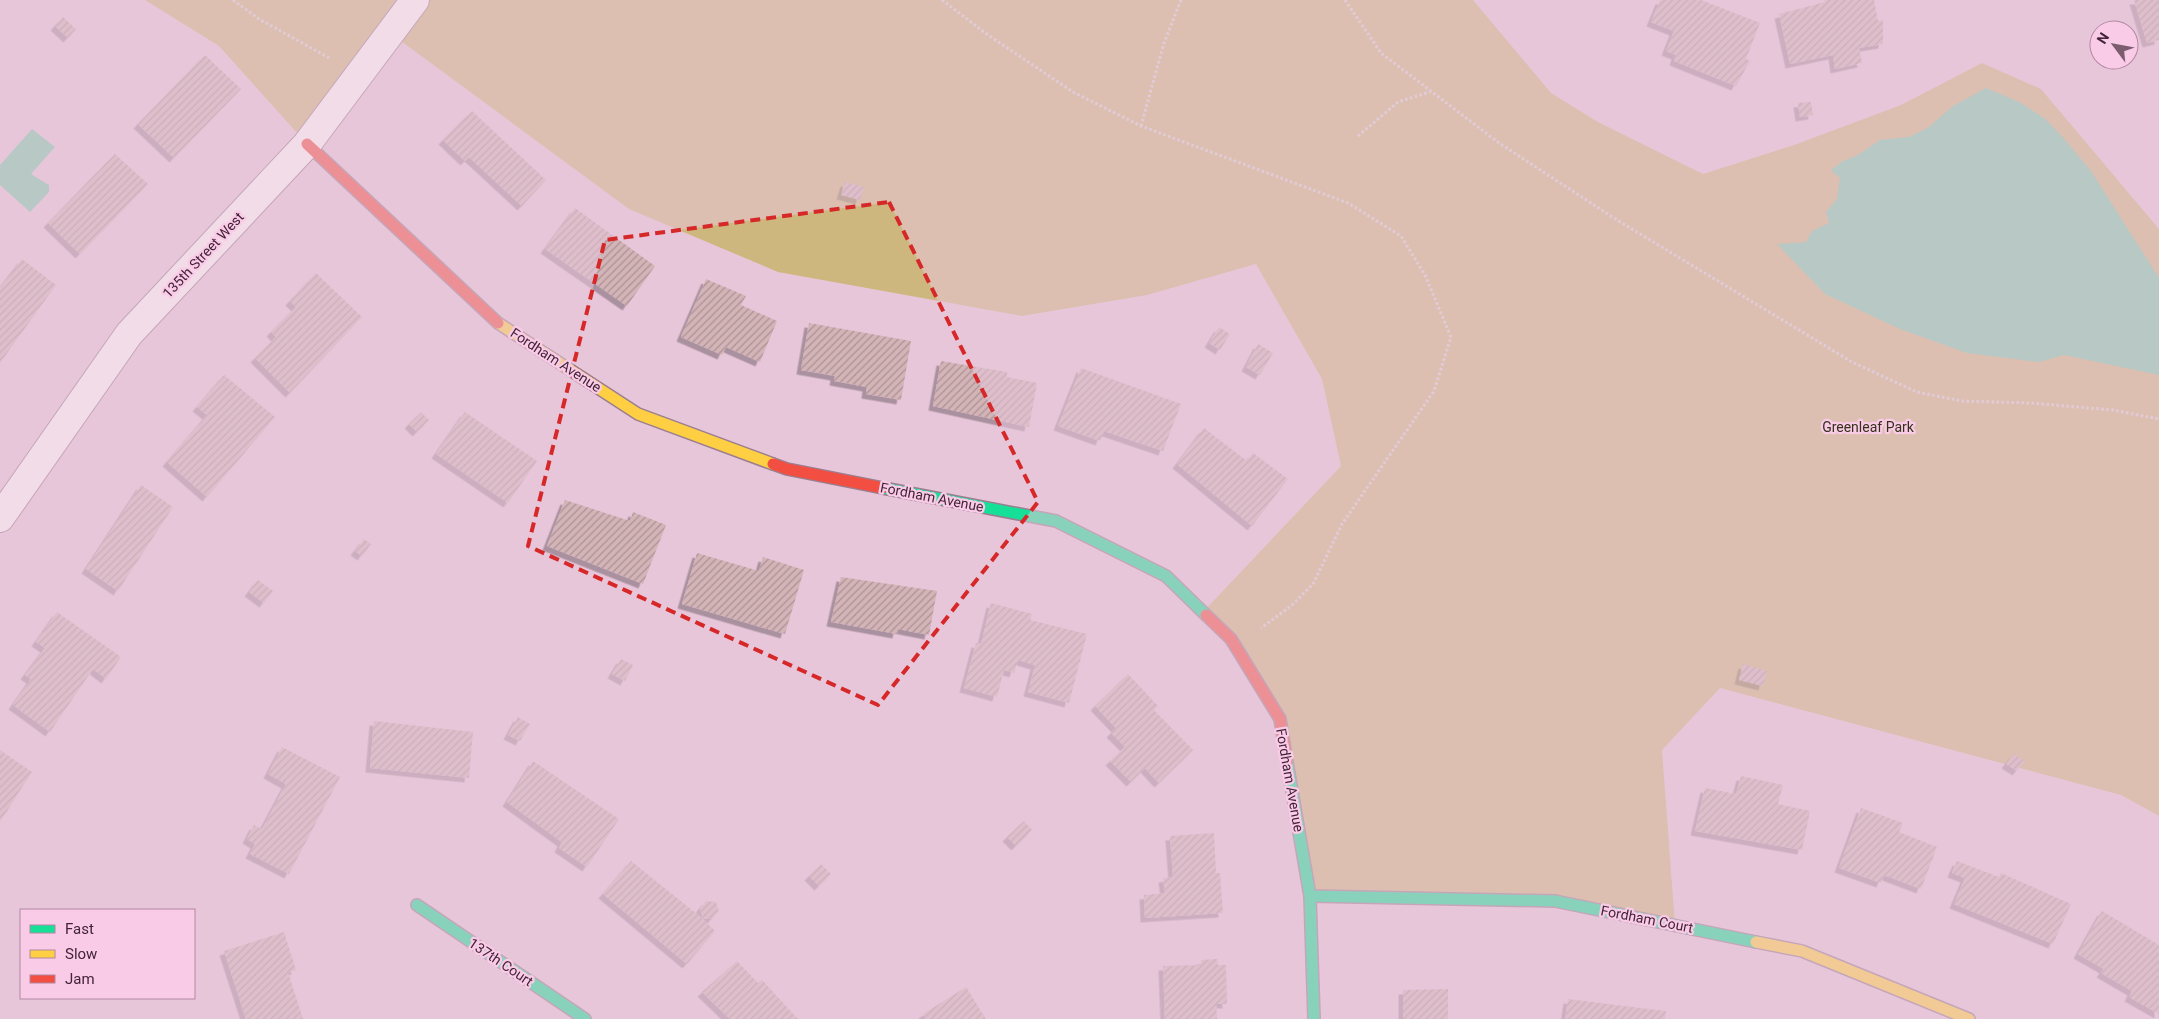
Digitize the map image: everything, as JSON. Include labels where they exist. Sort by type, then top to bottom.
[{"type":"street","name":"135th Street West","points":[[4,501],[129,334],[307,144],[415,0]]},
{"type":"street","name":"Fordham Avenue","points":[[307,144],[496,321],[638,414],[786,469],[1056,521],[1166,576],[1231,639],[1280,718],[1310,896],[1314,1019]]},
{"type":"street","name":"Fordham Court","points":[[1310,896],[1555,900],[1802,951],[1969,1019]]},
{"type":"street","name":"137th Court","points":[[417,905],[585,1019]]},
{"type":"path","points":[[233,0],[259,19],[333,61]]},
{"type":"path","points":[[942,0],[988,35],[1073,92],[1141,126],[1348,203],[1401,236],[1425,275],[1451,337],[1434,390],[1342,524],[1313,584],[1291,606],[1237,647]]},
{"type":"path","points":[[1141,126],[1164,43],[1181,0]]},
{"type":"path","points":[[1345,0],[1381,53],[1499,143],[1617,220],[1736,290],[1829,349],[1880,376],[1918,392],[1962,401],[2030,402],[2113,410],[2159,419]]},
{"type":"path","points":[[1358,136],[1398,102],[1430,91]]},
{"type":"highlighted area","points":[[889,202],[1038,502],[878,705],[528,546],[605,240]]},
{"type":"green space","name":"Greenleaf Park","points":[[145,0],[1473,0],[1551,93],[1598,122],[1703,174],[1794,145],[1901,105],[1982,63],[2041,89],[2159,229],[2159,816],[2121,795],[1720,688],[1662,750],[1675,925],[1555,901],[1310,896],[1280,719],[1203,612],[1341,466],[1322,379],[1256,264],[1147,295],[1022,316],[778,272],[629,209],[390,33],[307,144],[219,46]]},
{"type":"shaded area","points":[[1986,88],[2019,102],[2044,118],[2060,134],[2091,171],[2159,278],[2159,375],[2064,355],[2039,362],[1967,353],[1900,329],[1825,294],[1777,244],[1806,242],[1812,231],[1829,223],[1826,212],[1837,199],[1840,178],[1831,170],[1843,161],[1856,156],[1880,140],[1909,137],[1929,127],[1953,106]]},
{"type":"shaded area","points":[[32,129],[55,147],[31,174],[49,185],[49,192],[30,212],[0,185],[0,165]]},
{"type":"building","points":[[1660,0],[1701,0],[1760,23],[1746,59],[1750,61],[1736,86],[1674,61],[1676,55],[1666,51],[1674,31],[1651,22]]},
{"type":"building","points":[[1824,0],[1874,0],[1878,21],[1883,20],[1883,44],[1859,48],[1862,63],[1835,69],[1833,55],[1790,64],[1779,14],[1825,2]]},
{"type":"building","points":[[2134,0],[2159,0],[2159,40],[2147,43]]},
{"type":"building","points":[[63,17],[76,29],[68,38],[55,26]]},
{"type":"building","points":[[205,55],[241,89],[174,158],[138,124]]},
{"type":"building","points":[[1811,102],[1813,115],[1800,117],[1798,103]]},
{"type":"building","points":[[472,111],[546,180],[522,206],[469,157],[465,161],[443,140]]},
{"type":"building","points":[[115,154],[148,184],[80,254],[48,223]]},
{"type":"building","points":[[845,182],[864,187],[860,200],[841,195]]},
{"type":"building","points":[[575,208],[655,266],[627,306],[545,249]]},
{"type":"building","points":[[22,259],[56,285],[0,363],[0,288]]},
{"type":"building","points":[[316,273],[362,317],[290,393],[255,358],[276,337],[271,332],[296,307],[290,301]]},
{"type":"building","points":[[706,279],[746,296],[741,305],[777,321],[760,362],[726,347],[722,355],[681,337]]},
{"type":"building","points":[[809,323],[911,341],[901,400],[866,394],[867,387],[834,381],[835,376],[801,370]]},
{"type":"building","points":[[1219,327],[1230,334],[1220,350],[1209,343]]},
{"type":"building","points":[[1258,344],[1273,353],[1260,375],[1246,367]]},
{"type":"building","points":[[941,361],[1007,372],[1007,377],[1037,383],[1029,427],[933,406]]},
{"type":"building","points":[[1081,368],[1181,404],[1163,451],[1104,431],[1100,441],[1058,426]]},
{"type":"building","points":[[224,375],[275,417],[207,497],[167,462],[207,415],[197,407]]},
{"type":"building","points":[[421,412],[429,420],[417,432],[409,424]]},
{"type":"building","points":[[465,412],[537,461],[508,503],[436,454]]},
{"type":"building","points":[[1204,428],[1247,461],[1253,453],[1288,479],[1252,526],[1177,464]]},
{"type":"building","points":[[141,485],[173,507],[118,591],[86,569]]},
{"type":"building","points":[[565,500],[630,521],[633,512],[666,525],[643,584],[547,546]]},
{"type":"building","points":[[364,539],[371,544],[362,556],[355,551]]},
{"type":"building","points":[[697,553],[759,571],[763,557],[804,570],[785,634],[682,604]]},
{"type":"building","points":[[841,577],[937,591],[929,635],[898,629],[897,634],[831,622]]},
{"type":"building","points":[[258,580],[273,591],[264,603],[249,592]]},
{"type":"building","points":[[991,603],[1032,614],[1030,620],[1087,634],[1069,703],[1028,692],[1035,665],[1018,660],[1014,673],[1004,670],[997,697],[964,688],[976,643],[981,644]]},
{"type":"building","points":[[57,612],[121,657],[106,679],[93,669],[50,732],[13,705],[31,679],[25,675],[45,648],[36,642]]},
{"type":"building","points":[[621,659],[633,665],[625,681],[612,674]]},
{"type":"building","points":[[1743,664],[1767,671],[1763,686],[1739,680]]},
{"type":"building","points":[[1128,674],[1158,706],[1154,710],[1193,750],[1159,783],[1145,768],[1131,782],[1110,761],[1125,747],[1111,733],[1116,728],[1095,706]]},
{"type":"building","points":[[518,717],[530,724],[520,741],[508,735]]},
{"type":"building","points":[[374,721],[473,732],[469,778],[370,768]]},
{"type":"building","points":[[282,747],[340,777],[289,874],[250,854],[255,844],[247,839],[254,825],[262,829],[286,784],[268,774]]},
{"type":"building","points":[[0,750],[32,772],[0,822]]},
{"type":"building","points":[[2014,754],[2025,761],[2017,771],[2006,764]]},
{"type":"building","points":[[533,761],[619,819],[587,867],[559,848],[562,842],[507,802]]},
{"type":"building","points":[[1741,776],[1783,785],[1778,804],[1810,811],[1802,850],[1695,831],[1705,788],[1736,794]]},
{"type":"building","points":[[1861,808],[1903,823],[1899,832],[1937,847],[1921,889],[1884,875],[1881,883],[1839,868]]},
{"type":"building","points":[[1024,821],[1032,830],[1016,846],[1007,837]]},
{"type":"building","points":[[1214,833],[1216,873],[1220,873],[1223,913],[1145,918],[1144,895],[1165,893],[1163,878],[1173,877],[1170,836]]},
{"type":"building","points":[[631,861],[703,919],[715,931],[687,964],[603,894]]},
{"type":"building","points":[[1957,861],[1999,877],[2001,873],[2071,904],[2053,944],[1954,904],[1965,878],[1952,873]]},
{"type":"building","points":[[821,864],[831,874],[819,886],[809,876]]},
{"type":"building","points":[[706,901],[716,902],[719,911],[712,919],[703,919],[700,909]]},
{"type":"building","points":[[2102,911],[2159,945],[2159,1014],[2129,997],[2132,991],[2101,973],[2104,969],[2078,954]]},
{"type":"building","points":[[284,932],[296,970],[288,972],[303,1019],[246,1019],[224,951]]},
{"type":"building","points":[[1217,959],[1218,965],[1226,965],[1227,1004],[1216,1004],[1217,1019],[1165,1019],[1163,966],[1201,965],[1201,960]]},
{"type":"building","points":[[737,961],[758,983],[762,980],[798,1019],[730,1019],[702,992]]},
{"type":"building","points":[[966,987],[986,1019],[926,1019],[923,1014]]},
{"type":"building","points":[[1448,989],[1448,1019],[1403,1019],[1403,990]]},
{"type":"building","points":[[1568,999],[1666,1011],[1665,1019],[1565,1019]]},
{"type":"traffic: fast","points":[[883,488],[1056,521],[1166,576],[1206,615]]},
{"type":"traffic: fast","points":[[1287,762],[1310,896],[1314,1019]]},
{"type":"traffic: fast","points":[[1310,896],[1555,901],[1756,942]]},
{"type":"traffic: fast","points":[[417,905],[585,1019]]},
{"type":"traffic: slow","points":[[498,323],[638,414],[773,464]]},
{"type":"traffic: slow","points":[[1756,942],[1802,951],[1969,1019]]},
{"type":"traffic: jam","points":[[307,144],[498,323]]},
{"type":"traffic: jam","points":[[773,464],[787,469],[883,488]]},
{"type":"traffic: jam","points":[[1206,615],[1231,639],[1280,719],[1287,762]]}]
